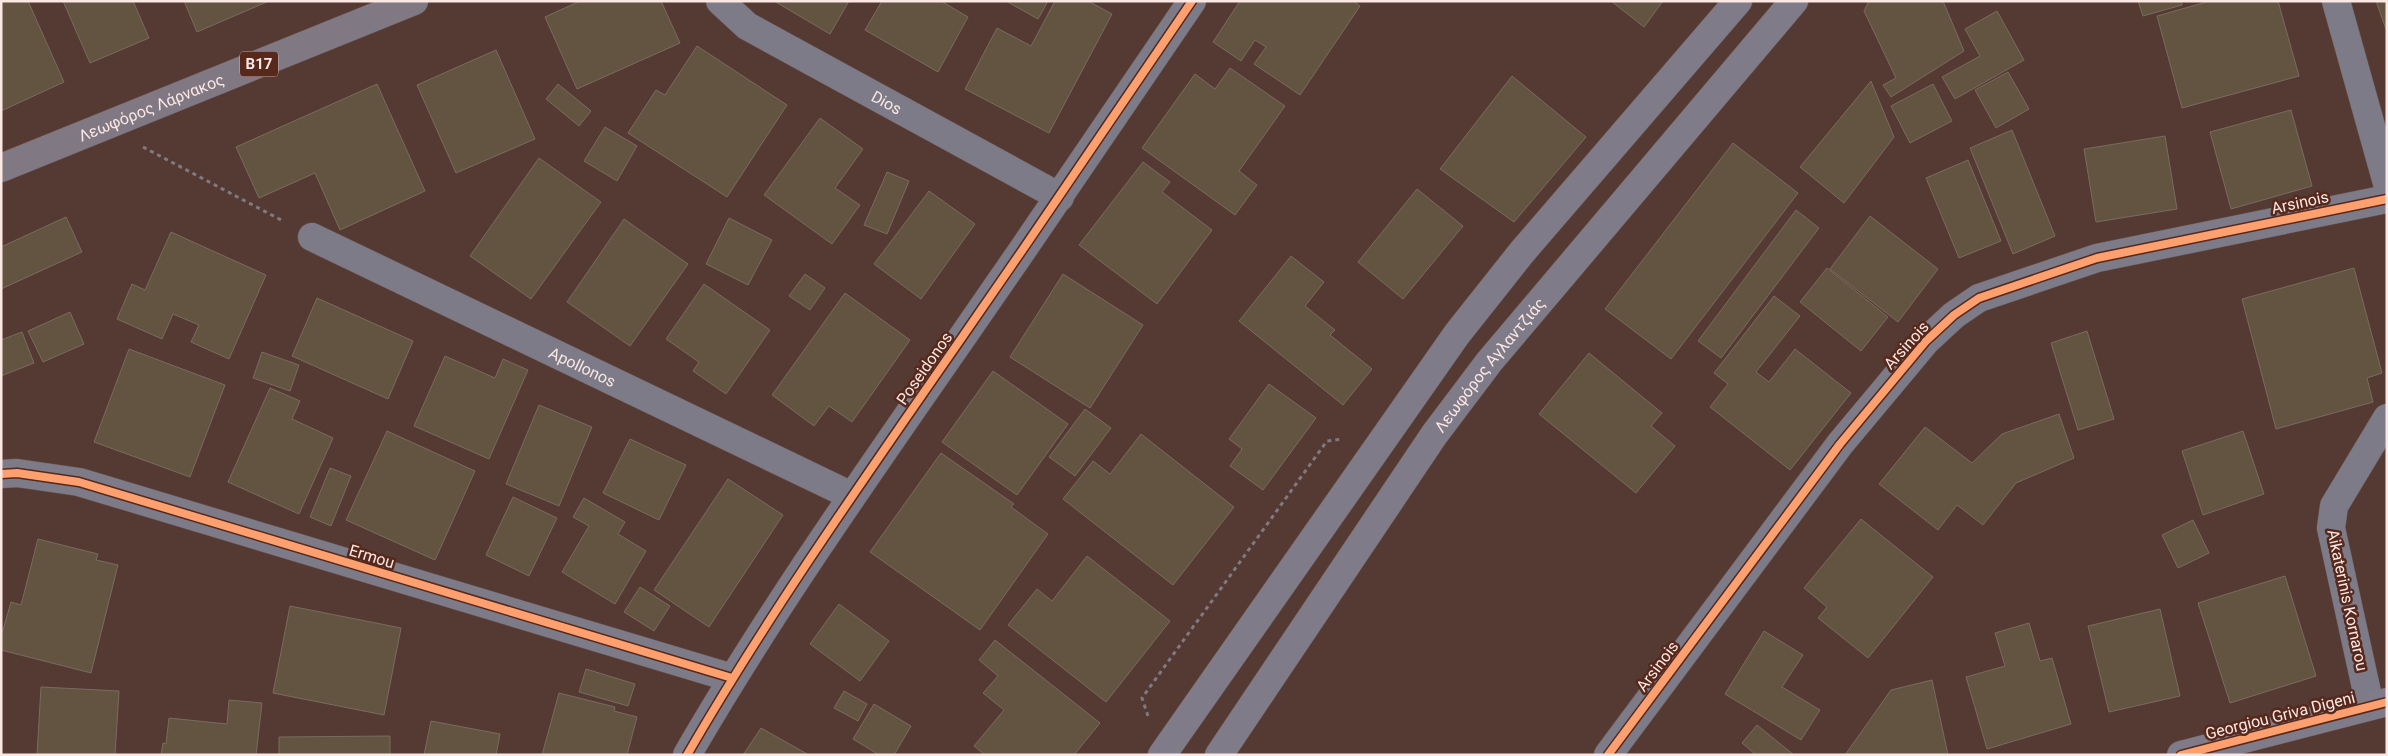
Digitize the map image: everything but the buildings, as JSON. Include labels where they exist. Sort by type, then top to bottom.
[{"type":"main road","name":"Λεωφόρος Λάρνακος","points":[[1,168],[414,1]]},
{"type":"main road","points":[[1162,755],[1458,334],[1522,252],[1738,1]]},
{"type":"main road","name":"Λεωφόρος Αγλαντζιάς","points":[[1219,755],[1434,435],[1489,362],[1794,1]]},
{"type":"main road","name":"Georgiou Griva Digeni","points":[[2181,755],[2378,704]]},
{"type":"street","name":"Dios","points":[[720,1],[747,26],[1060,197]]},
{"type":"street","name":"Poseidonos","points":[[687,755],[732,678],[852,496],[1060,197],[1192,1]]},
{"type":"street","points":[[2336,1],[2387,183]]},
{"type":"street","name":"Arsinois","points":[[1608,755],[1840,444],[1926,341],[1954,315],[1979,298],[2098,258],[2387,199]]},
{"type":"street","name":"Apollonos","points":[[312,237],[852,496]]},
{"type":"street","name":"Aikaterinis Kornarou","points":[[2378,704],[2331,528],[2334,506],[2387,418]]},
{"type":"street","name":"Ermou","points":[[1,474],[17,473],[78,482],[732,678]]},
{"type":"path","points":[[105,126],[312,237]]},
{"type":"cycle path","points":[[687,755],[752,648],[821,542],[1192,1]]},
{"type":"cycle path","points":[[1608,755],[1840,444],[1926,341],[1954,315],[1979,298],[2097,258],[2387,199]]},
{"type":"cycle path","points":[[1,474],[17,473],[79,482],[732,678]]},
{"type":"cycle path","points":[[2181,755],[2387,702]]}]
